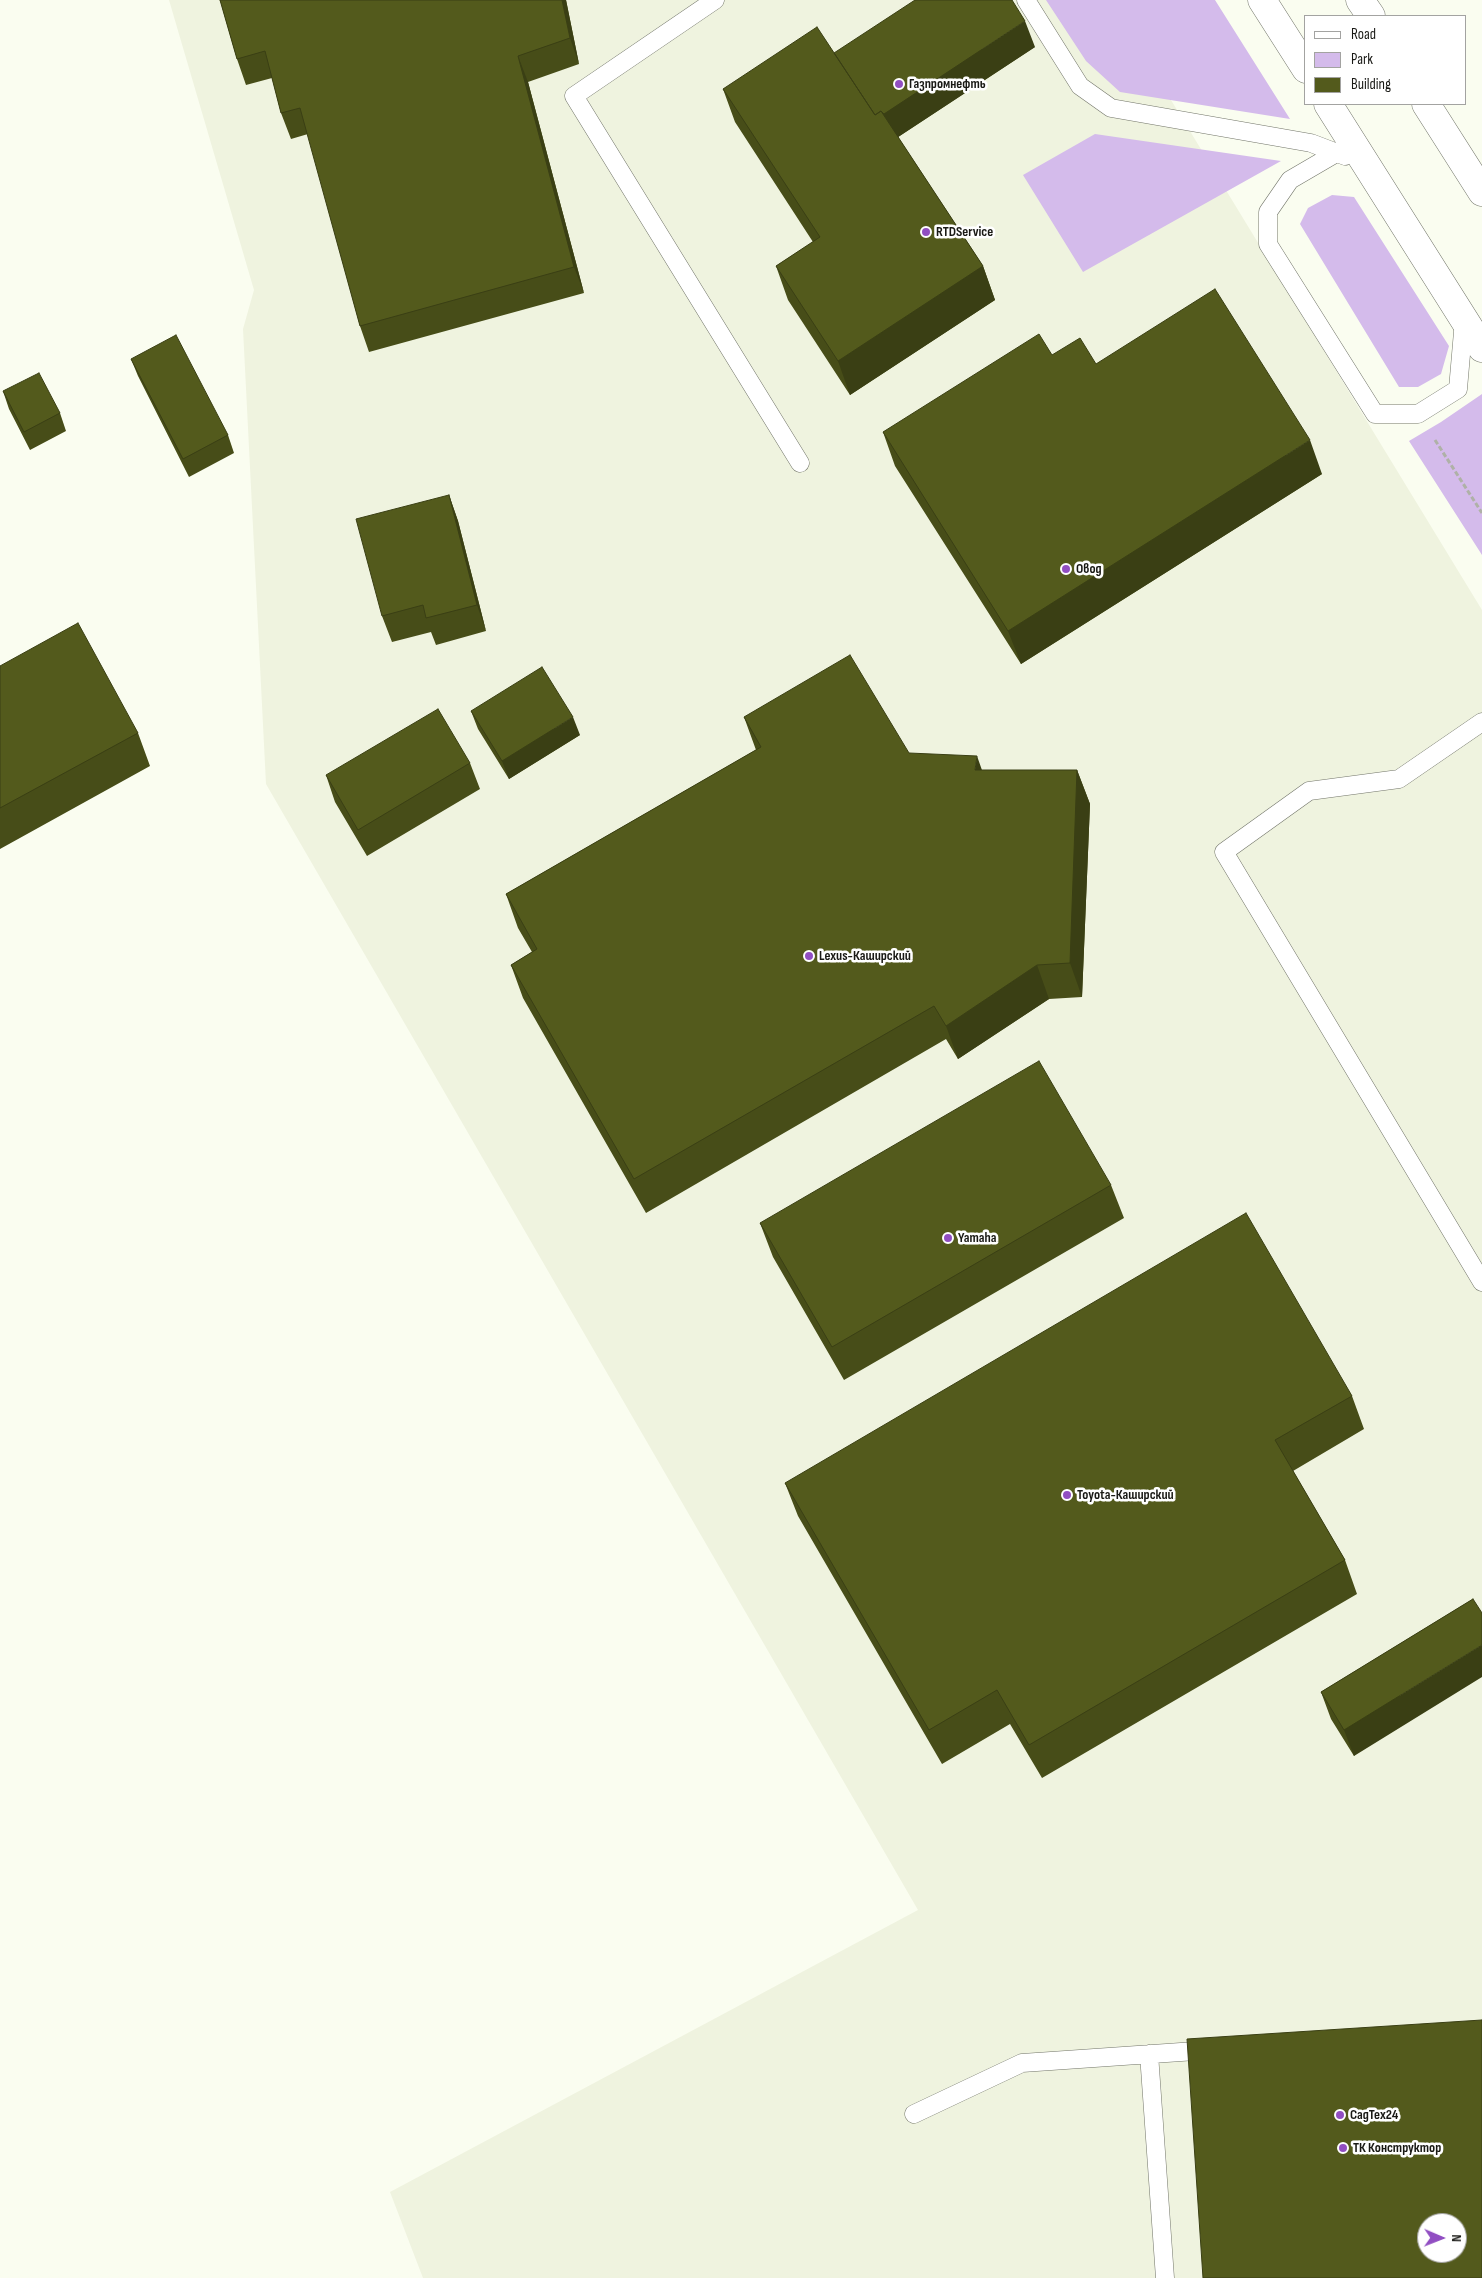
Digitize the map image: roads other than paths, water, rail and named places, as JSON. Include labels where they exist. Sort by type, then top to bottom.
[{"type":"main road","points":[[1262,0],[1304,66]]},
{"type":"main road","points":[[1360,0],[1369,15]]},
{"type":"main road","points":[[1329,105],[1482,348]]},
{"type":"main road","points":[[1427,105],[1482,192]]},
{"type":"lane","points":[[715,0],[574,96],[800,463]]},
{"type":"lane","points":[[1026,0],[1080,86],[1111,108],[1311,143],[1338,152],[1368,166]]},
{"type":"lane","points":[[1338,152],[1290,180],[1268,212],[1268,244],[1375,414],[1418,414],[1458,389],[1464,320]]},
{"type":"lane","points":[[1482,722],[1399,779],[1310,791],[1224,852],[1482,1282]]},
{"type":"lane","points":[[914,2114],[1022,2063],[1228,2049]]},
{"type":"lane","points":[[1149,2054],[1165,2278]]},
{"type":"place","name":"Газпромнефть","points":[[899,84]]},
{"type":"place","name":"RTDService","points":[[926,232]]},
{"type":"place","name":"Овод","points":[[1066,569]]},
{"type":"place","name":"Lexus-Каширский","points":[[809,956]]},
{"type":"place","name":"Yamaha","points":[[948,1238]]},
{"type":"place","name":"Toyota-Каширский","points":[[1067,1495]]},
{"type":"place","name":"СадТех24","points":[[1340,2115]]},
{"type":"place","name":"ТК Конструктор","points":[[1343,2148]]}]
